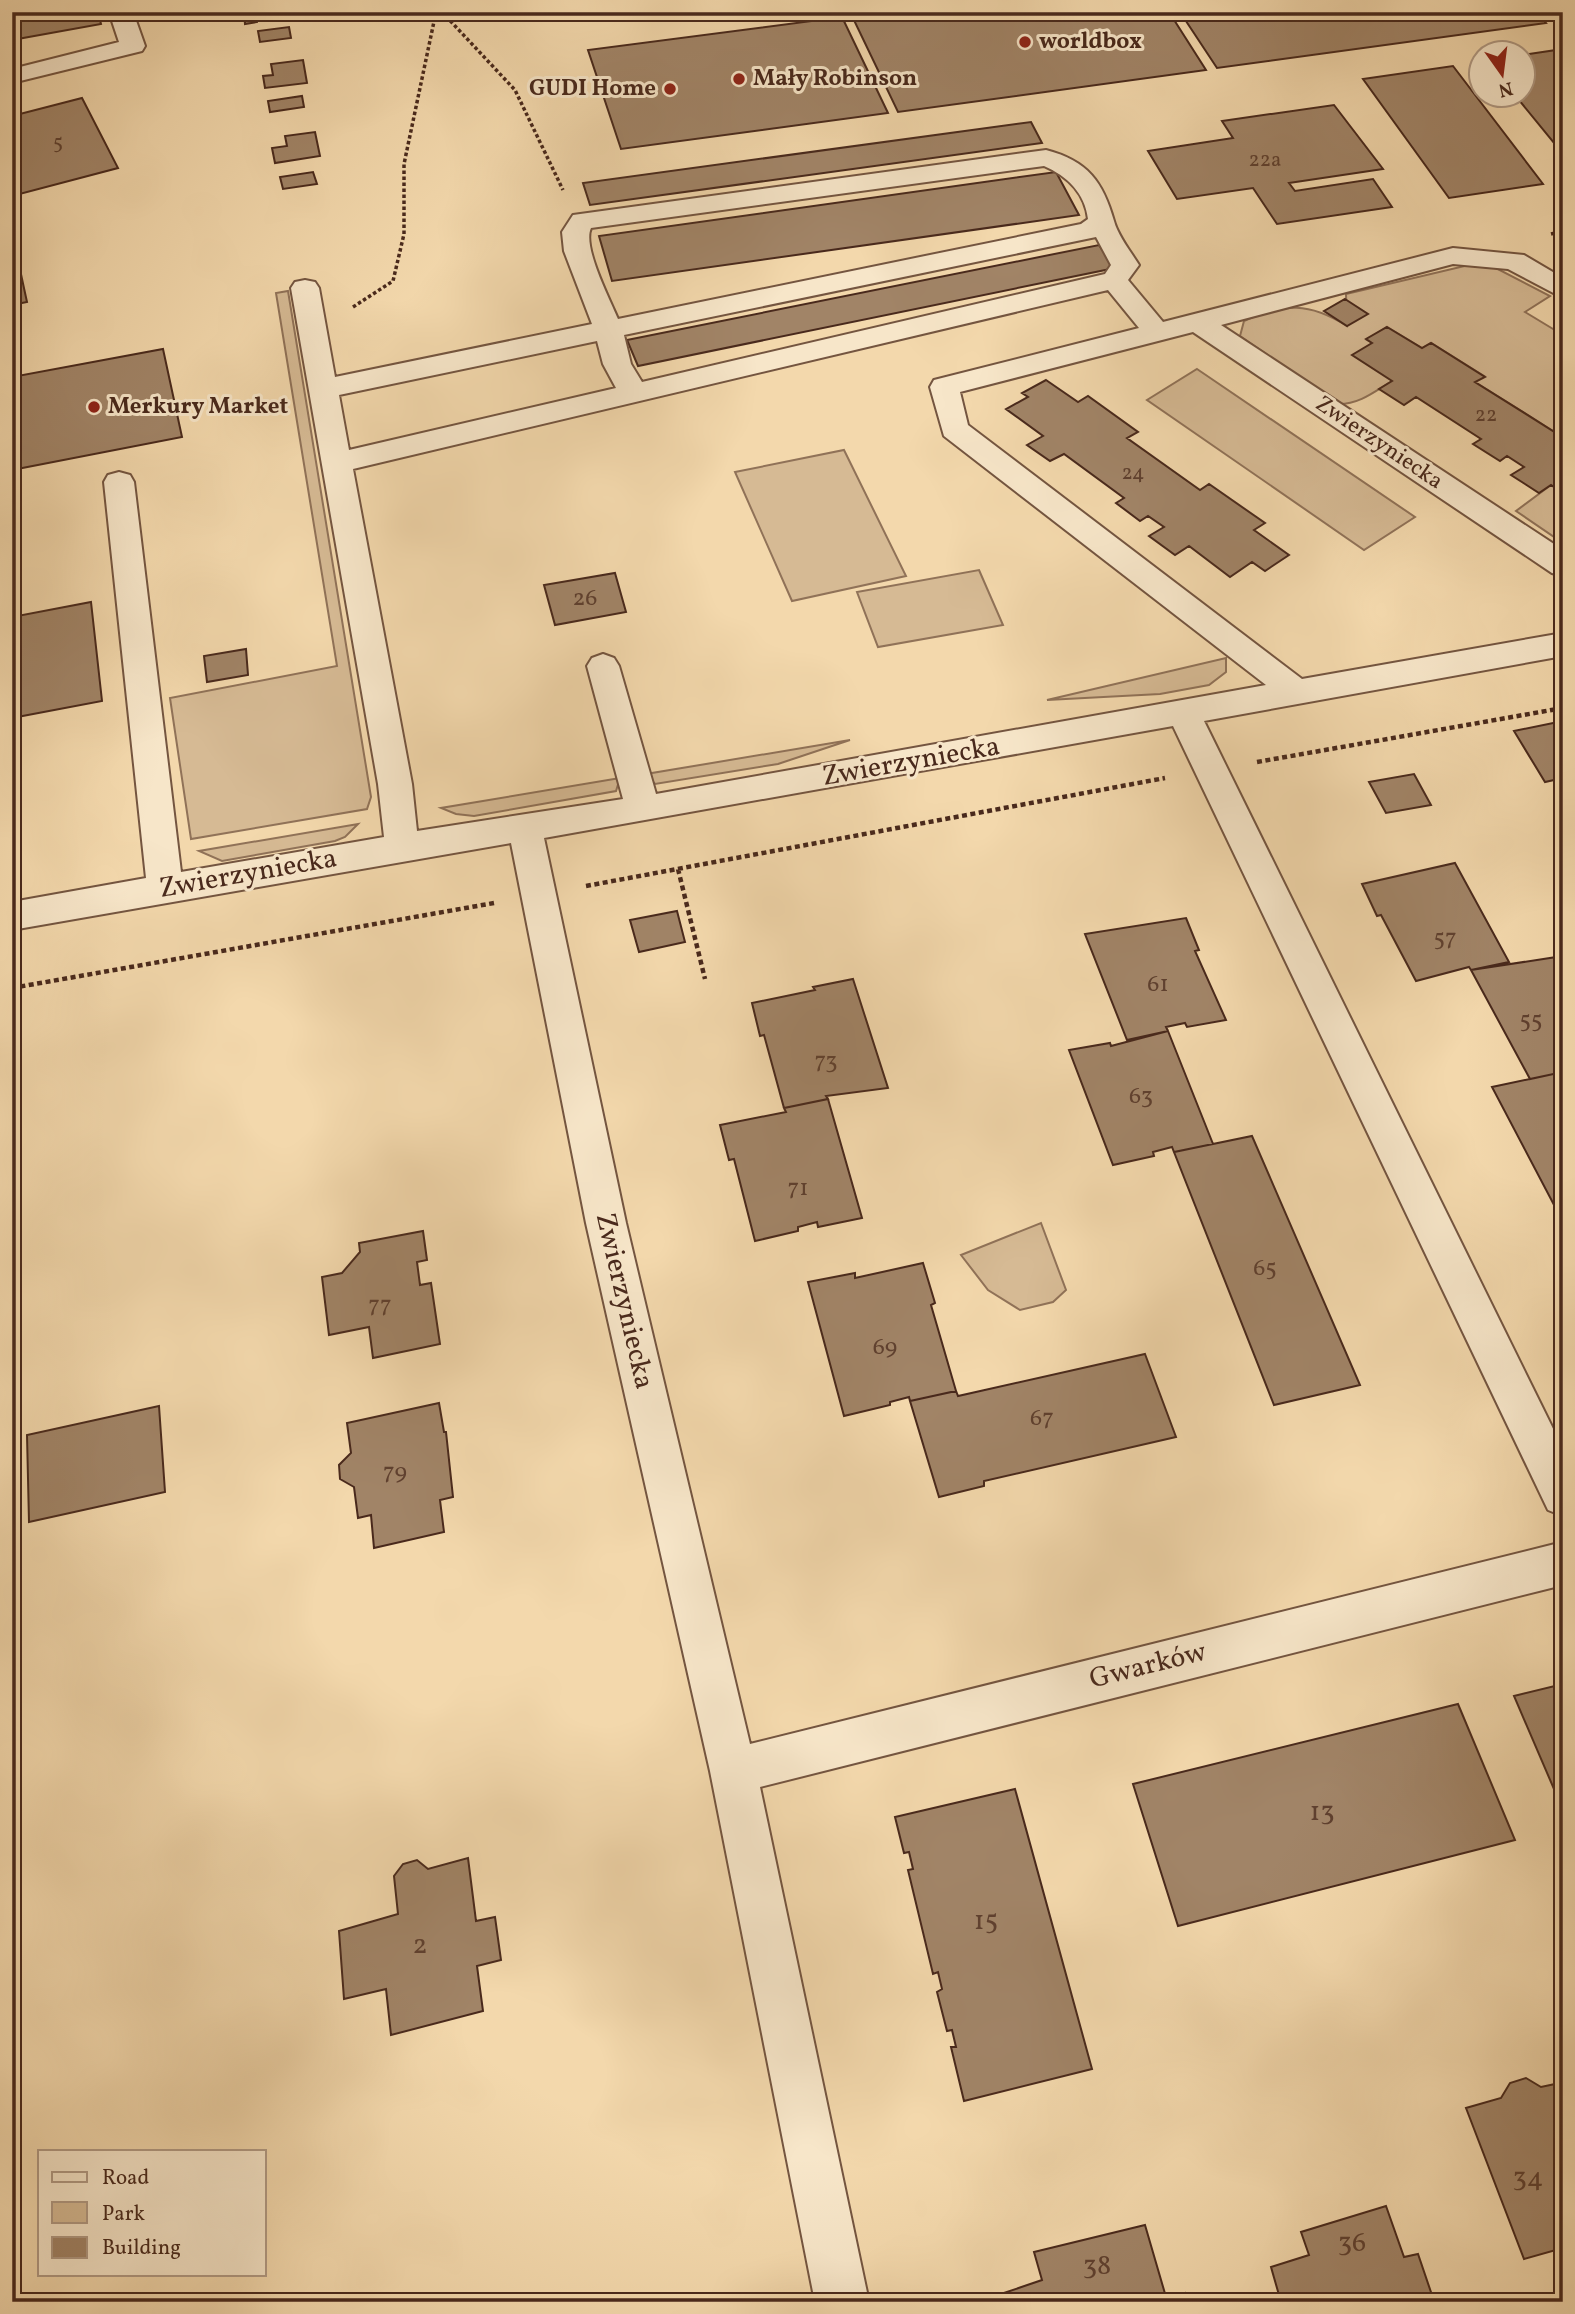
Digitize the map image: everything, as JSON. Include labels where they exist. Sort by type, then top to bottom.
[{"type":"street","points":[[12,76],[133,46],[121,12]]},
{"type":"street","points":[[336,463],[1114,280],[1125,265],[1101,222],[1101,211],[1077,172],[1065,163],[1046,158],[582,220],[575,232],[576,251],[608,329],[617,365],[633,392]]},
{"type":"street","points":[[323,389],[1090,230],[1101,222]]},
{"type":"street","points":[[1297,692],[954,429],[944,387],[1453,256],[1514,261],[1563,290]]},
{"type":"street","points":[[1114,280],[1157,331]]},
{"type":"street","points":[[305,288],[394,784],[401,847]]},
{"type":"street","name":"Zwierzyniecka","points":[[1196,321],[1563,565]]},
{"type":"street","points":[[119,482],[165,888]]},
{"type":"street","name":"Zwierzyniecka","points":[[12,916],[401,847],[643,809],[1563,644]]},
{"type":"street","points":[[603,666],[643,809]]},
{"type":"street","points":[[1184,713],[1563,1495]]},
{"type":"street","name":"Zwierzyniecka","points":[[525,828],[606,1223],[733,1771],[842,2302]]},
{"type":"street","name":"Gwarków","points":[[733,1771],[1563,1563]]},
{"type":"path","points":[[317,357],[351,309],[393,281],[404,234],[404,164],[436,12]]},
{"type":"path","points":[[442,12],[515,90],[539,136],[559,184],[582,220]]},
{"type":"path","points":[[1243,764],[1563,708]]},
{"type":"path","points":[[585,886],[1173,777]]},
{"type":"path","points":[[678,869],[705,979]]},
{"type":"path","points":[[12,988],[496,902]]},
{"type":"green space","points":[[1473,264],[1492,266],[1550,296],[1525,312],[1563,335],[1563,426],[1553,431],[1475,382],[1484,376],[1431,343],[1422,348],[1387,327],[1367,340],[1372,343],[1392,381],[1361,399],[1339,404],[1240,336],[1244,321],[1285,308],[1309,309],[1347,326],[1346,294]]},
{"type":"green space","points":[[288,291],[371,797],[367,809],[191,839],[170,698],[337,666],[276,293]]},
{"type":"green space","points":[[1197,369],[1415,517],[1364,550],[1147,400]]},
{"type":"green space","points":[[844,450],[906,576],[792,601],[735,472]]},
{"type":"green space","points":[[1551,485],[1563,493],[1563,543],[1516,511]]},
{"type":"green space","points":[[979,570],[1003,625],[878,647],[857,592]]},
{"type":"green space","points":[[1226,658],[1226,672],[1209,685],[1160,694],[1047,700]]},
{"type":"green space","points":[[850,740],[778,764],[655,784],[646,774]]},
{"type":"green space","points":[[620,778],[616,791],[474,816],[456,814],[441,808]]},
{"type":"green space","points":[[358,824],[345,837],[335,841],[222,861],[199,851]]},
{"type":"green space","points":[[1041,1223],[1066,1290],[1053,1302],[1020,1310],[988,1290],[961,1255]]},
{"type":"building","points":[[12,12],[98,12],[101,24],[12,40]]},
{"type":"building","points":[[244,12],[256,12],[257,22],[245,24]]},
{"type":"building","points":[[879,12],[1169,12],[1206,70],[898,112],[852,16]]},
{"type":"building","points":[[1180,12],[1537,12],[1546,23],[1217,68]]},
{"type":"building","points":[[842,17],[888,113],[621,149],[588,50]]},
{"type":"building","points":[[289,27],[291,38],[260,42],[258,31]]},
{"type":"building","points":[[1563,49],[1563,154],[1525,108],[1536,108],[1536,53]]},
{"type":"building","points":[[303,60],[307,83],[265,88],[263,76],[273,75],[271,64]]},
{"type":"building","points":[[1453,66],[1466,83],[1466,108],[1485,108],[1543,184],[1449,198],[1363,79]]},
{"type":"building","points":[[302,96],[304,107],[270,112],[268,101]]},
{"type":"building","points":[[82,98],[118,168],[12,196],[12,116]]},
{"type":"building","points":[[1334,105],[1383,169],[1289,183],[1295,191],[1373,179],[1392,207],[1277,224],[1253,188],[1177,199],[1148,151],[1233,138],[1222,121]]},
{"type":"building","points":[[1031,122],[1042,143],[590,205],[583,183]]},
{"type":"building","points":[[315,132],[320,156],[275,163],[272,148],[287,146],[285,136]]},
{"type":"building","points":[[313,172],[317,184],[283,189],[280,177]]},
{"type":"building","points":[[1056,172],[1079,215],[612,281],[599,236]]},
{"type":"building","points":[[1099,245],[1115,268],[638,366],[627,340]]},
{"type":"building","points":[[19,265],[27,302],[12,305],[12,267]]},
{"type":"building","points":[[1345,299],[1368,314],[1347,326],[1324,311]]},
{"type":"building","points":[[1387,327],[1422,348],[1431,343],[1485,377],[1475,382],[1553,431],[1563,426],[1563,493],[1551,485],[1539,493],[1511,475],[1524,467],[1507,456],[1500,461],[1473,444],[1481,439],[1416,397],[1404,405],[1379,389],[1392,381],[1352,355],[1372,343],[1366,339]]},
{"type":"building","name":"Merkury Market","points":[[163,349],[182,437],[12,470],[12,377]]},
{"type":"building","points":[[1046,380],[1078,402],[1088,396],[1138,432],[1127,438],[1200,490],[1209,484],[1265,523],[1254,530],[1289,555],[1265,571],[1252,562],[1230,577],[1189,546],[1175,555],[1149,536],[1164,527],[1148,516],[1140,521],[1116,503],[1124,498],[1064,454],[1050,461],[1027,445],[1043,436],[1006,409],[1028,397],[1022,393]]},
{"type":"building","points":[[615,573],[626,612],[555,625],[544,585]]},
{"type":"building","points":[[91,602],[102,701],[12,718],[12,617]]},
{"type":"building","points":[[246,649],[248,675],[207,682],[204,656]]},
{"type":"building","points":[[1563,721],[1563,778],[1545,782],[1514,731]]},
{"type":"building","points":[[1414,774],[1431,805],[1386,813],[1369,782]]},
{"type":"building","points":[[1455,863],[1509,962],[1471,970],[1469,967],[1416,981],[1381,915],[1377,916],[1362,884]]},
{"type":"building","points":[[677,911],[685,942],[639,952],[630,920]]},
{"type":"building","points":[[1186,918],[1199,950],[1195,951],[1226,1020],[1187,1027],[1185,1023],[1166,1027],[1168,1031],[1127,1040],[1085,934]]},
{"type":"building","points":[[1563,956],[1563,1072],[1530,1079],[1471,970]]},
{"type":"building","points":[[853,979],[888,1088],[826,1096],[828,1099],[784,1108],[764,1035],[760,1036],[752,1003]]},
{"type":"building","points":[[1168,1031],[1213,1144],[1174,1152],[1172,1147],[1153,1152],[1154,1156],[1113,1165],[1069,1050],[1110,1043],[1111,1046]]},
{"type":"building","points":[[1563,1072],[1563,1222],[1492,1087]]},
{"type":"building","points":[[828,1099],[862,1218],[818,1227],[817,1222],[798,1227],[798,1231],[755,1241],[734,1159],[729,1160],[720,1125],[786,1112],[784,1108]]},
{"type":"building","points":[[1252,1136],[1360,1385],[1274,1405],[1174,1152]]},
{"type":"building","points":[[423,1231],[427,1260],[417,1262],[420,1285],[431,1283],[440,1344],[373,1358],[369,1327],[329,1335],[322,1277],[342,1273],[360,1252],[359,1243]]},
{"type":"building","points":[[923,1263],[935,1303],[931,1305],[956,1391],[910,1401],[909,1397],[890,1402],[890,1405],[844,1416],[808,1282],[855,1273],[855,1278]]},
{"type":"building","points":[[1145,1354],[1176,1437],[984,1481],[984,1486],[939,1497],[910,1401],[956,1391],[958,1396]]},
{"type":"building","points":[[439,1403],[446,1432],[453,1497],[440,1500],[444,1532],[374,1548],[371,1515],[358,1518],[354,1487],[340,1479],[339,1465],[351,1453],[347,1423]]},
{"type":"building","points":[[159,1406],[165,1492],[29,1522],[27,1435]]},
{"type":"building","points":[[1563,1684],[1563,1810],[1514,1696]]},
{"type":"building","points":[[1458,1704],[1515,1840],[1178,1926],[1133,1784]]},
{"type":"building","points":[[1015,1789],[1092,2069],[964,2101],[951,2047],[956,2047],[952,2030],[947,2031],[937,1992],[942,1989],[938,1972],[933,1974],[908,1870],[913,1869],[909,1852],[904,1853],[895,1817]]},
{"type":"building","points":[[468,1858],[476,1921],[495,1917],[501,1960],[477,1966],[483,2011],[391,2035],[386,1989],[344,1999],[339,1931],[398,1914],[394,1876],[403,1864],[417,1860],[428,1869]]},
{"type":"building","points":[[1526,2078],[1541,2087],[1560,2083],[1563,2090],[1563,2248],[1524,2259],[1466,2108],[1501,2098],[1510,2083]]},
{"type":"building","points":[[1386,2206],[1404,2257],[1418,2254],[1434,2301],[1281,2302],[1271,2267],[1309,2255],[1301,2232]]},
{"type":"building","points":[[1145,2225],[1166,2297],[1185,2293],[1188,2302],[1003,2302],[1001,2294],[1042,2280],[1034,2252]]},
{"type":"place","name":"worldbox","points":[[1025,42]]},
{"type":"place","name":"Mały Robinson","points":[[739,79]]},
{"type":"place","name":"GUDI Home","points":[[670,89]]},
{"type":"place","name":"Merkury Market","points":[[94,407]]}]
